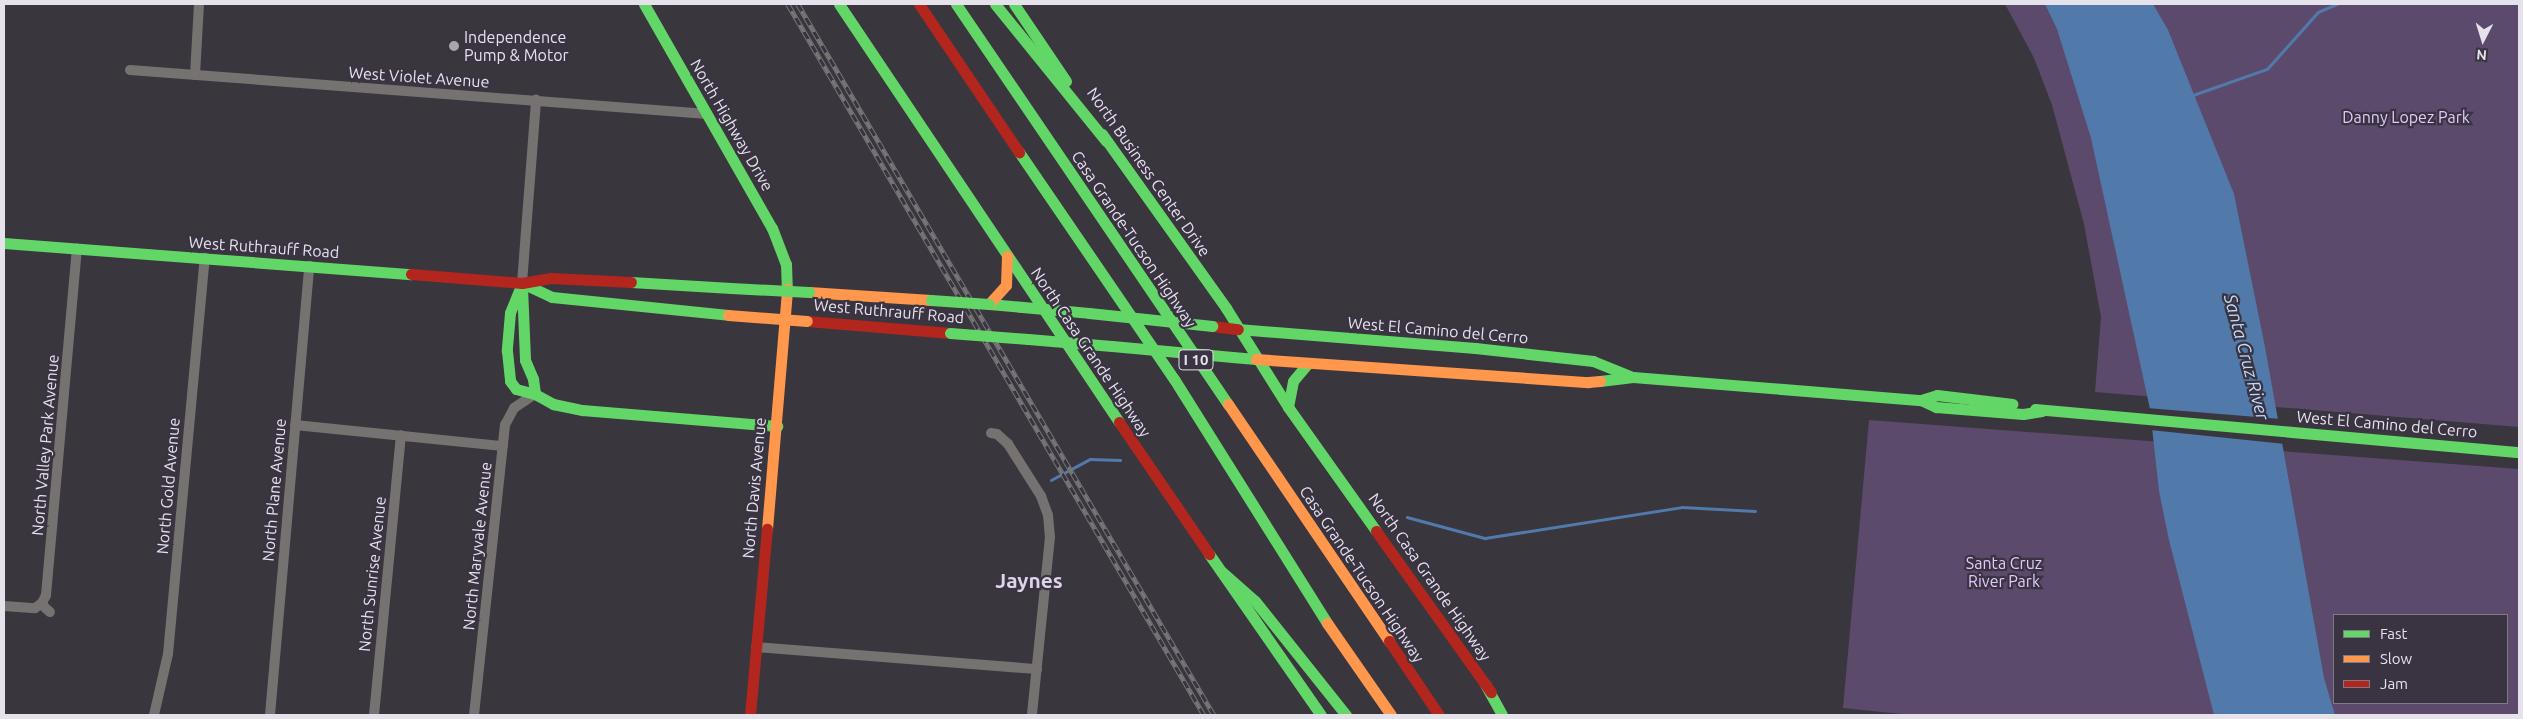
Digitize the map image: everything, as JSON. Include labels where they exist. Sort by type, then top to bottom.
[{"type":"main road","name":"North Highway Drive","points":[[644,4],[772,228],[786,264]]},
{"type":"main road","name":"North Casa Grande Highway","points":[[839,4],[1065,342],[1321,715]]},
{"type":"main road","name":"I 10","points":[[919,4],[1174,379],[1328,625],[1392,715]]},
{"type":"main road","name":"Casa Grande-Tucson Highway","points":[[956,4],[1438,715]]},
{"type":"main road","points":[[995,4],[1106,141]]},
{"type":"main road","name":"North Business Center Drive","points":[[1014,4],[1106,141],[1226,308],[1256,359]]},
{"type":"main road","name":"West Ruthrauff Road","points":[[4,243],[522,284],[551,278],[995,302],[1238,329]]},
{"type":"main road","points":[[995,302],[1006,285],[1007,256]]},
{"type":"main road","name":"North Davis Avenue","points":[[750,715],[784,344],[788,275],[786,264]]},
{"type":"main road","points":[[522,284],[524,353],[533,379],[535,394]]},
{"type":"main road","points":[[522,284],[510,313],[507,368],[510,381],[516,389],[535,394],[553,404],[582,410],[776,426]]},
{"type":"main road","name":"West Ruthrauff Road","points":[[522,284],[552,297],[728,315],[1256,359]]},
{"type":"main road","name":"West El Camino del Cerro","points":[[1238,329],[1475,348],[1593,361],[1633,377]]},
{"type":"main road","name":"North Casa Grande Highway","points":[[1256,359],[1508,715]]},
{"type":"main road","name":"West El Camino del Cerro","points":[[1256,359],[1588,382],[1633,377],[1921,400],[1936,407],[1958,409],[2023,414],[2042,410],[2519,452]]},
{"type":"main road","points":[[1288,406],[1293,381],[1308,363]]},
{"type":"main road","points":[[1222,572],[1255,601],[1346,715]]},
{"type":"main road","points":[[1485,684],[1502,715]]},
{"type":"street","points":[[195,75],[199,4]]},
{"type":"street","name":"West Violet Avenue","points":[[130,70],[707,114]]},
{"type":"street","points":[[522,284],[536,100]]},
{"type":"street","name":"North Valley Park Avenue","points":[[41,604],[46,595],[77,248]]},
{"type":"street","name":"North Gold Avenue","points":[[154,715],[168,654],[205,258]]},
{"type":"street","name":"North Plane Avenue","points":[[270,715],[309,266]]},
{"type":"street","name":"North Maryvale Avenue","points":[[474,715],[505,425],[511,411],[535,394]]},
{"type":"street","points":[[295,425],[503,446]]},
{"type":"street","points":[[991,433],[997,434],[1008,444],[1040,496],[1048,515],[1050,537],[1032,715]]},
{"type":"street","name":"North Sunrise Avenue","points":[[374,715],[401,435]]},
{"type":"street","points":[[4,606],[30,608],[41,604],[50,612]]},
{"type":"street","points":[[756,647],[1037,669]]},
{"type":"green space","name":"Danny Lopez Park","points":[[2005,4],[2519,4],[2519,427],[2095,392],[2101,317],[2084,224],[2052,105],[2034,58]]},
{"type":"green space","name":"Santa Cruz River Park","points":[[1869,420],[2519,469],[2519,715],[1911,715],[1843,708]]},
{"type":"water","name":"Santa Cruz River","points":[[2045,4],[2153,4],[2168,30],[2234,194],[2265,347],[2324,678],[2335,715],[2214,715],[2169,540],[2159,491],[2150,409],[2091,138],[2057,29]]},
{"type":"pier","points":[[2147,408],[2281,419],[2285,444],[2150,430]]},
{"type":"waterway","points":[[2193,95],[2267,69],[2318,12],[2337,4]]},
{"type":"waterway","points":[[1051,480],[1090,459],[1120,460]]},
{"type":"waterway","points":[[1407,517],[1485,538],[1682,507],[1755,511]]},
{"type":"railway","points":[[788,4],[1204,715]]},
{"type":"railway","points":[[798,4],[1214,715]]},
{"type":"traffic: fast","points":[[644,4],[772,228],[786,264],[787,289]]},
{"type":"traffic: fast","points":[[839,4],[1119,422]]},
{"type":"traffic: fast","points":[[956,4],[1228,404]]},
{"type":"traffic: fast","points":[[995,4],[1106,141]]},
{"type":"traffic: fast","points":[[1014,4],[1066,81]]},
{"type":"traffic: fast","points":[[1102,134],[1226,308],[1288,407],[1376,531]]},
{"type":"traffic: fast","points":[[1019,152],[1174,379],[1327,623]]},
{"type":"traffic: fast","points":[[4,243],[411,274]]},
{"type":"traffic: fast","points":[[631,282],[731,288]]},
{"type":"traffic: fast","points":[[522,283],[510,313],[507,351],[510,381],[516,389],[535,394],[553,404],[582,410],[777,426]]},
{"type":"traffic: fast","points":[[522,283],[552,297],[728,315]]},
{"type":"traffic: fast","points":[[522,287],[525,360],[533,379],[535,394]]},
{"type":"traffic: fast","points":[[731,288],[809,292]]},
{"type":"traffic: fast","points":[[931,300],[989,304]]},
{"type":"traffic: fast","points":[[989,304],[1089,313]]},
{"type":"traffic: fast","points":[[1089,313],[1212,326]]},
{"type":"traffic: fast","points":[[1238,329],[1475,348],[1593,361],[1630,376]]},
{"type":"traffic: fast","points":[[950,333],[1028,339]]},
{"type":"traffic: fast","points":[[1028,339],[1112,346]]},
{"type":"traffic: fast","points":[[1112,346],[1232,357]]},
{"type":"traffic: fast","points":[[1232,357],[1256,359]]},
{"type":"traffic: fast","points":[[1288,407],[1293,381],[1308,363]]},
{"type":"traffic: fast","points":[[1600,381],[1633,377],[1921,400],[1936,407],[2023,414],[2042,411]]},
{"type":"traffic: fast","points":[[1921,400],[1937,395],[2012,404]]},
{"type":"traffic: fast","points":[[2035,409],[2519,452]]},
{"type":"traffic: fast","points":[[1209,554],[1321,715]]},
{"type":"traffic: fast","points":[[1222,572],[1255,601],[1346,715]]},
{"type":"traffic: fast","points":[[1485,684],[1502,715]]},
{"type":"traffic: slow","points":[[989,304],[1006,285],[1007,256]]},
{"type":"traffic: slow","points":[[767,529],[787,289]]},
{"type":"traffic: slow","points":[[809,292],[931,300]]},
{"type":"traffic: slow","points":[[728,315],[807,321]]},
{"type":"traffic: slow","points":[[1256,359],[1588,382],[1600,381]]},
{"type":"traffic: slow","points":[[1228,404],[1389,641]]},
{"type":"traffic: slow","points":[[1327,623],[1391,715]]},
{"type":"traffic: jam","points":[[919,4],[1019,152]]},
{"type":"traffic: jam","points":[[411,274],[522,283],[551,278],[631,282]]},
{"type":"traffic: jam","points":[[807,321],[950,333]]},
{"type":"traffic: jam","points":[[1212,326],[1238,329]]},
{"type":"traffic: jam","points":[[1119,422],[1209,554]]},
{"type":"traffic: jam","points":[[750,715],[767,529]]},
{"type":"traffic: jam","points":[[1376,531],[1491,692]]},
{"type":"traffic: jam","points":[[1389,641],[1439,715]]},
{"type":"place","name":"Independence Pump & Motor","points":[[454,46]]},
{"type":"district","name":"Jaynes","points":[[1029,580]]}]
